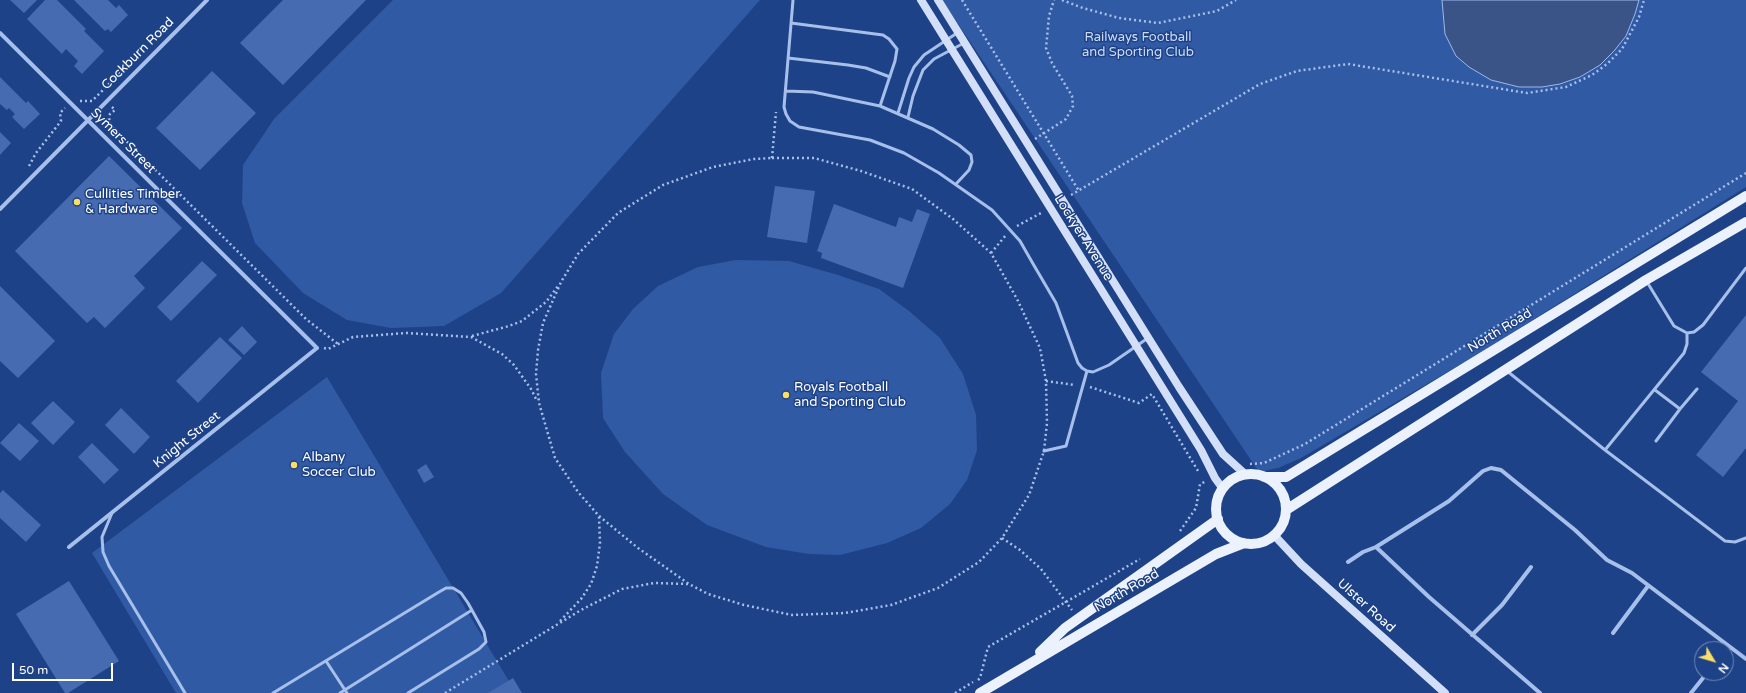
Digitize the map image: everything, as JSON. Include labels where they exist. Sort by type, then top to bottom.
[{"type":"main road","name":"Lockyer Avenue","points":[[921,0],[1201,450],[1215,478],[1223,489]]},
{"type":"main road","name":"Lockyer Avenue","points":[[938,0],[1148,338],[1223,454],[1236,468],[1246,475]]},
{"type":"main road","name":"North Road","points":[[1264,477],[1286,477],[1746,196]]},
{"type":"main road","points":[[1286,510],[1646,280],[1746,222]]},
{"type":"main road","points":[[1246,475],[1264,477],[1271,481],[1282,494],[1286,510],[1282,524],[1274,535],[1260,543],[1244,543],[1235,540],[1222,528],[1218,519],[1216,509],[1218,498],[1223,489],[1233,480],[1246,475]]},
{"type":"main road","name":"North Road","points":[[1025,666],[1065,628],[1218,519]]},
{"type":"main road","name":"Ulster Road","points":[[1274,535],[1301,564],[1445,693]]},
{"type":"main road","name":"North Road","points":[[980,693],[1216,554],[1244,543]]},
{"type":"street","name":"Cockburn Road","points":[[0,208],[207,0]]},
{"type":"street","name":"Symers Street","points":[[0,32],[318,348]]},
{"type":"street","name":"Knight Street","points":[[69,547],[318,348]]},
{"type":"street","points":[[1348,562],[1363,552],[1376,547],[1449,501],[1483,472],[1491,468],[1501,470],[1575,530],[1607,560],[1632,573],[1718,641]]},
{"type":"street","points":[[1376,547],[1429,597],[1540,693]]},
{"type":"street","points":[[1472,635],[1502,605],[1531,567]]},
{"type":"street","points":[[1613,633],[1648,586]]},
{"type":"street","points":[[1734,652],[1746,659]]},
{"type":"street","points":[[1691,693],[1701,681]]},
{"type":"lane","points":[[792,0],[784,107],[790,121],[799,127],[849,135],[884,144],[904,153],[956,184],[992,210],[1020,241],[1056,303],[1078,363],[1088,372],[1093,372],[1108,365],[1135,345],[1148,338]]},
{"type":"lane","points":[[791,23],[883,35],[889,39],[897,49],[895,61],[880,106]]},
{"type":"lane","points":[[898,113],[914,67],[924,55],[958,33]]},
{"type":"lane","points":[[908,117],[913,96],[923,70],[934,59],[964,43]]},
{"type":"lane","points":[[788,58],[866,68],[890,77]]},
{"type":"lane","points":[[786,90],[813,92],[880,106],[933,129],[959,145],[971,156],[972,162],[969,170],[956,184]]},
{"type":"lane","points":[[1646,280],[1669,321],[1678,330],[1686,333],[1694,332],[1703,325],[1746,268]]},
{"type":"lane","points":[[1605,450],[1684,353],[1687,344],[1686,333]]},
{"type":"lane","points":[[1506,370],[1605,450],[1725,541],[1735,542],[1746,538]]},
{"type":"lane","points":[[1044,451],[1066,446],[1088,372]]},
{"type":"lane","points":[[1656,441],[1696,389]]},
{"type":"lane","points":[[1655,390],[1680,409]]},
{"type":"lane","points":[[112,513],[102,537],[103,552],[185,693]]},
{"type":"lane","points":[[273,693],[446,588],[453,588],[461,593],[472,610],[484,632],[486,642],[479,649],[408,693]]},
{"type":"lane","points":[[340,693],[346,691],[472,610]]},
{"type":"lane","points":[[326,660],[346,691]]},
{"type":"path","points":[[962,0],[1079,191]]},
{"type":"path","points":[[1027,144],[1066,119],[1073,106],[1072,96],[1052,63],[1046,48],[1048,16],[1054,0]]},
{"type":"path","points":[[1062,0],[1083,8],[1119,18],[1158,23],[1217,11],[1236,0]]},
{"type":"path","points":[[1063,200],[1260,84],[1297,71],[1348,64],[1527,93],[1566,87],[1592,75],[1607,64],[1622,49],[1639,17],[1643,2]]},
{"type":"path","points":[[25,171],[30,166],[36,152],[61,121],[60,113],[75,98],[80,101],[92,101],[127,67]]},
{"type":"path","points":[[99,95],[115,110],[110,114],[109,118],[113,128],[306,319],[338,344]]},
{"type":"path","points":[[318,348],[328,349],[353,337],[406,333],[471,337],[509,326],[522,320],[546,302],[561,282],[578,254],[618,213],[663,185],[713,167],[754,159],[814,158],[861,171],[912,190],[953,219],[991,253],[1017,299],[1040,348],[1046,381],[1047,423],[1044,451],[1029,495],[1002,538],[979,562],[938,588],[891,605],[845,613],[792,615],[744,605],[708,594],[689,584],[638,548],[599,516],[578,492],[555,458],[539,403],[536,374],[543,323],[561,282]]},
{"type":"path","points":[[1236,468],[1244,464],[1264,464],[1305,444],[1746,173]]},
{"type":"path","points":[[991,253],[1010,230],[1050,208]]},
{"type":"path","points":[[471,337],[502,354],[514,365],[539,403]]},
{"type":"path","points":[[1046,381],[1083,386],[1139,403],[1152,394],[1205,482]]},
{"type":"path","points":[[1179,533],[1196,508],[1200,484],[1215,478]]},
{"type":"path","points":[[558,624],[581,599],[591,584],[597,566],[600,544],[599,516]]},
{"type":"path","points":[[1002,538],[1020,550],[1041,569],[1078,619]]},
{"type":"path","points":[[955,693],[980,678],[988,647],[1142,557]]},
{"type":"path","points":[[445,693],[581,610],[622,589],[654,583],[689,584]]},
{"type":"green space","points":[[393,0],[760,0],[501,293],[444,326],[391,328],[347,320],[303,293],[255,243],[242,203],[243,165],[274,119]]},
{"type":"green space","name":"Railways Football and Sporting Club","points":[[942,0],[1746,0],[1746,187],[1478,354],[1301,458],[1278,468],[1259,472]]},
{"type":"green space","name":"Royals Football and Sporting Club","points":[[736,260],[789,261],[879,289],[909,311],[940,338],[963,374],[976,415],[977,450],[967,480],[950,504],[921,528],[887,543],[840,555],[809,554],[766,547],[707,525],[663,494],[625,452],[603,418],[601,373],[614,334],[633,309],[658,286],[698,267]]},
{"type":"green space","name":"Albany Soccer Club","points":[[327,377],[516,693],[176,693],[92,553]]},
{"type":"shaded area","points":[[1442,0],[1639,0],[1626,36],[1600,65],[1580,77],[1560,84],[1542,87],[1519,87],[1491,80],[1469,67],[1456,56],[1445,34]]},
{"type":"building","points":[[10,0],[37,0],[24,13]]},
{"type":"building","points":[[45,0],[57,0],[86,29],[84,31],[104,51],[82,74],[74,66],[78,61],[66,49],[62,54],[27,19]]},
{"type":"building","points":[[74,0],[108,0],[116,8],[119,5],[128,15],[111,32],[108,29],[105,31]]},
{"type":"building","points":[[283,0],[366,0],[283,85],[240,43]]},
{"type":"building","points":[[212,71],[256,113],[200,170],[156,128]]},
{"type":"building","points":[[0,77],[26,103],[28,101],[40,114],[24,129],[12,117],[15,114],[9,108],[7,110],[0,104]]},
{"type":"building","points":[[0,132],[11,143],[0,155]]},
{"type":"building","points":[[109,156],[182,228],[134,276],[145,288],[105,328],[94,317],[87,323],[15,251]]},
{"type":"building","points":[[775,186],[815,191],[807,243],[767,237]]},
{"type":"building","points":[[834,204],[896,227],[899,217],[912,222],[917,209],[930,214],[903,288],[821,258],[822,253],[817,251]]},
{"type":"building","points":[[202,261],[217,275],[171,321],[157,307]]},
{"type":"building","points":[[0,286],[55,341],[18,378],[0,361]]},
{"type":"building","points":[[1746,315],[1746,448],[1723,477],[1696,455],[1738,401],[1701,372]]},
{"type":"building","points":[[242,326],[257,342],[244,355],[228,340]]},
{"type":"building","points":[[220,337],[242,358],[198,403],[176,381]]},
{"type":"building","points":[[53,401],[75,422],[53,445],[31,423]]},
{"type":"building","points":[[121,408],[150,437],[134,454],[105,425]]},
{"type":"building","points":[[19,423],[39,441],[20,461],[0,443]]},
{"type":"building","points":[[92,443],[119,470],[104,484],[78,457]]},
{"type":"building","points":[[426,464],[434,477],[424,483],[417,470]]},
{"type":"building","points":[[3,490],[41,525],[26,542],[0,518],[0,493]]},
{"type":"building","points":[[69,581],[119,661],[68,693],[65,693],[16,614]]},
{"type":"building","points":[[513,678],[522,693],[488,693]]},
{"type":"place","name":"Cullities Timber & Hardware","points":[[77,202]]},
{"type":"place","name":"Royals Football and Sporting Club","points":[[786,395]]},
{"type":"place","name":"Albany Soccer Club","points":[[294,465]]}]
